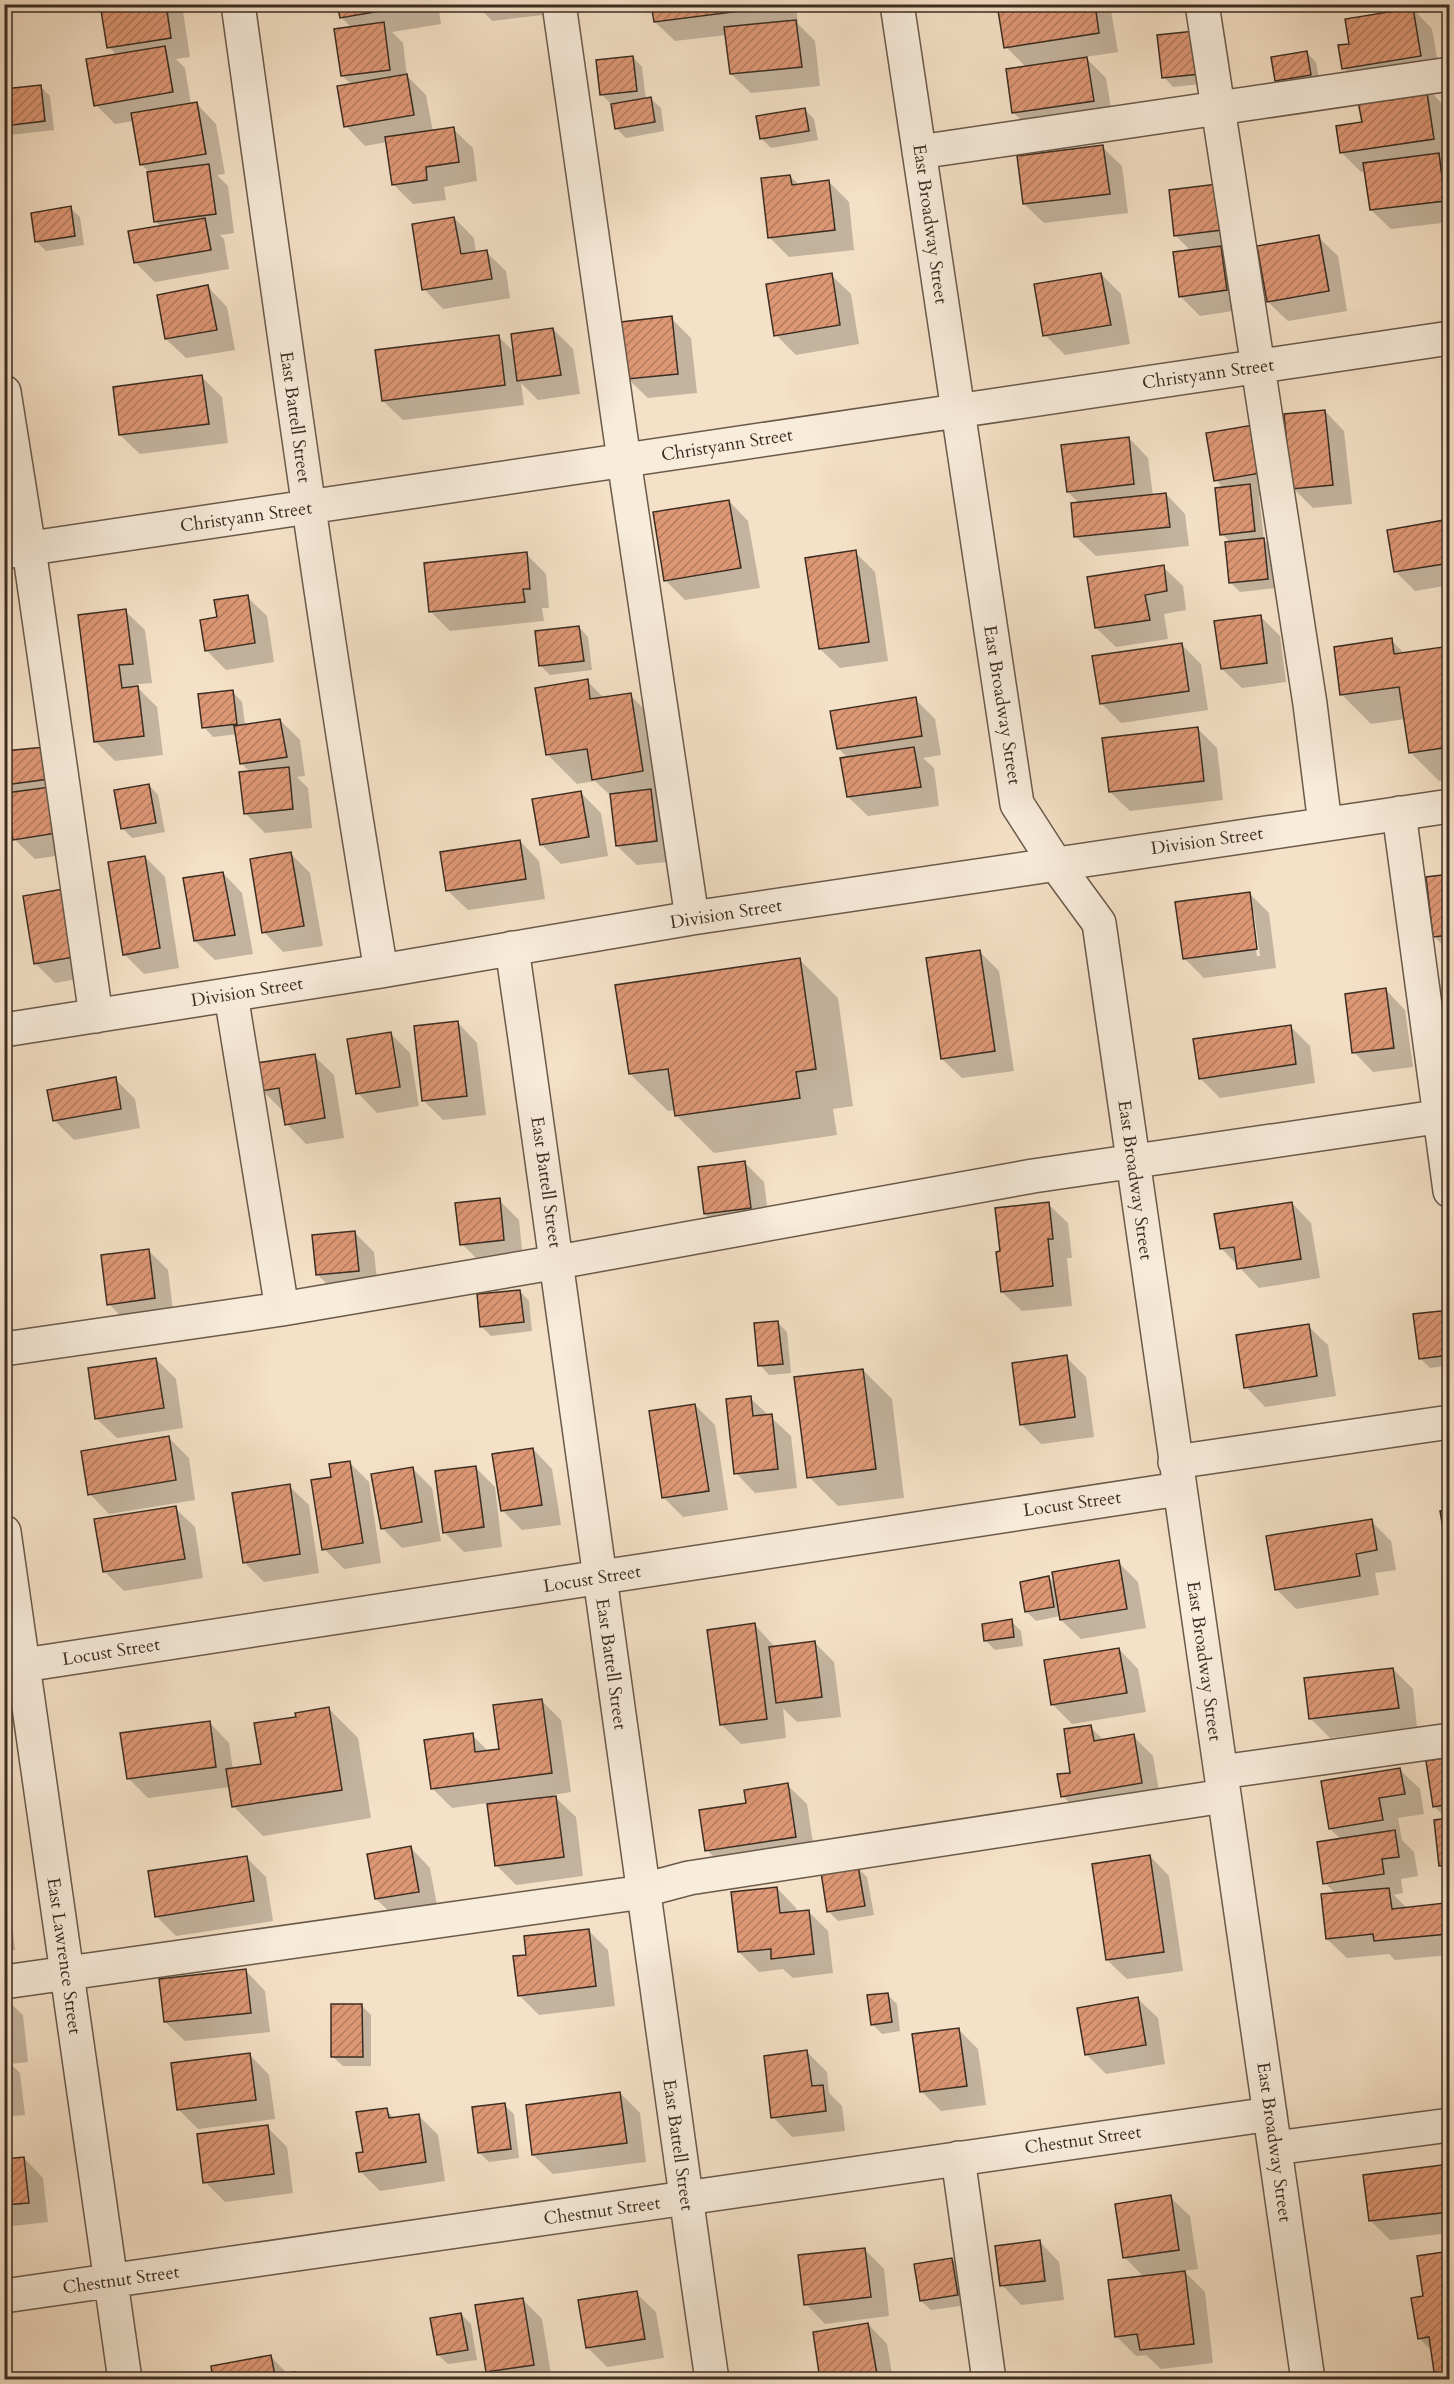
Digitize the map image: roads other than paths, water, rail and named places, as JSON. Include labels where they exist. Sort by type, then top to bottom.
[{"type":"street","name":"East Battell Street","points":[[238,4],[308,508],[348,773],[381,970]]},
{"type":"street","points":[[559,4],[692,918]]},
{"type":"street","name":"East Broadway Street","points":[[897,4],[1017,804],[1055,863],[1100,923],[1177,1475],[1308,2379]]},
{"type":"street","points":[[1202,4],[1256,367],[1310,704],[1325,824]]},
{"type":"street","points":[[920,152],[1449,74]]},
{"type":"street","name":"Christyann Street","points":[[17,550],[1449,338]]},
{"type":"street","points":[[4,392],[17,550],[96,1016]]},
{"type":"street","name":"Division Street","points":[[4,1030],[231,995],[692,918],[1449,806]]},
{"type":"street","points":[[1399,813],[1444,1116],[1449,1191]]},
{"type":"street","name":"East Battell Street","points":[[512,948],[558,1262],[599,1579],[712,2379]]},
{"type":"street","points":[[231,995],[282,1309]]},
{"type":"street","points":[[4,1349],[282,1309],[1133,1160],[1444,1116]]},
{"type":"street","name":"Locust Street","points":[[14,1666],[599,1579],[1177,1475],[1449,1422]]},
{"type":"street","name":"East Lawrence Street","points":[[4,1532],[14,1666],[67,1973],[125,2379]]},
{"type":"street","points":[[4,1982],[628,1894],[689,1878],[1222,1784],[1449,1740]]},
{"type":"street","name":"Chestnut Street","points":[[4,2296],[1270,2114]]},
{"type":"street","points":[[1275,2148],[1449,2125]]},
{"type":"street","points":[[958,2158],[989,2379]]}]
